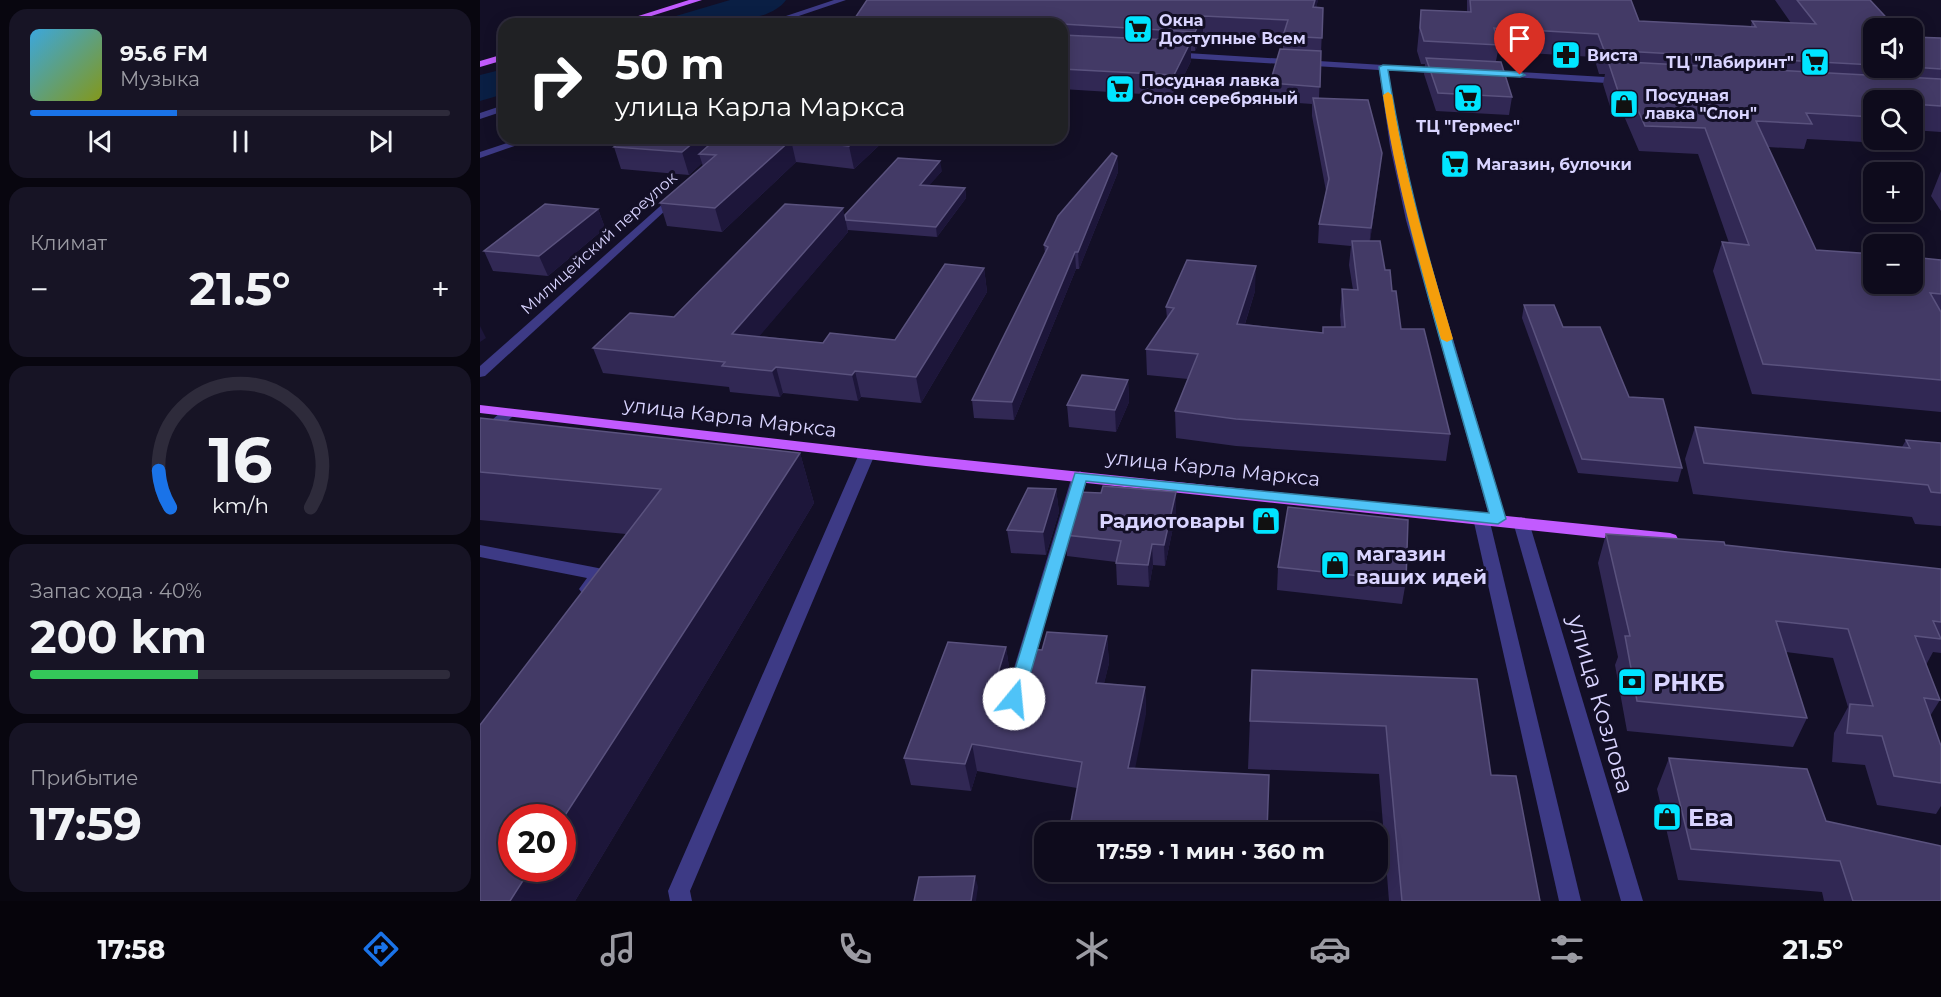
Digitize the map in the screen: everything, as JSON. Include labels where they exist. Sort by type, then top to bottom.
[{"type":"main road","points":[[637,18],[698,0]]},
{"type":"main road","points":[[480,64],[498,59]]},
{"type":"main road","name":"улица Карла Маркса","points":[[480,409],[867,454],[1490,518],[1692,542]]},
{"type":"street","points":[[785,18],[842,0]]},
{"type":"street","points":[[1157,54],[1451,71]]},
{"type":"street","points":[[1383,67],[1395,146],[1412,220],[1490,518],[1570,901]]},
{"type":"street","points":[[1475,72],[1630,81]]},
{"type":"street","points":[[480,116],[498,110]]},
{"type":"street","points":[[480,155],[514,144]]},
{"type":"street","name":"Милицейский переулок","points":[[480,373],[687,185]]},
{"type":"street","points":[[480,439],[507,413]]},
{"type":"street","points":[[681,901],[679,891],[867,454]]},
{"type":"street","points":[[1017,687],[1080,476]]},
{"type":"street","name":"улица Козлова","points":[[1521,522],[1632,901]]},
{"type":"street","points":[[480,551],[598,574],[578,604]]},
{"type":"building","points":[[867,0],[1315,0],[1313,7],[1323,8],[1322,38],[1283,36],[1288,20],[1203,16],[1195,32],[1068,24],[1068,18],[855,18]]},
{"type":"building","points":[[1470,0],[1631,0],[1639,21],[1756,27],[1752,21],[1816,24],[1797,0],[1870,0],[1887,18],[1863,18],[1863,64],[1604,50],[1598,34],[1494,28],[1499,45],[1424,41],[1420,28],[1421,10],[1471,12]]},
{"type":"building","points":[[1068,35],[1191,41],[1174,75],[1068,69]]},
{"type":"building","points":[[1923,37],[1941,38],[1941,69],[1923,68]]},
{"type":"building","points":[[1280,49],[1321,51],[1320,87],[1270,83]]},
{"type":"building","points":[[1426,58],[1501,62],[1512,97],[1438,93]]},
{"type":"building","points":[[1608,61],[1863,75],[1863,78],[1941,79],[1941,106],[1923,105],[1923,90],[1863,90],[1863,116],[1806,113],[1812,124],[1756,121],[1816,250],[1863,253],[1863,294],[1923,294],[1923,258],[1941,260],[1941,294],[1930,293],[1941,312],[1941,380],[1763,364],[1722,242],[1749,245],[1705,128],[1645,126],[1630,92],[1618,91]]},
{"type":"building","points":[[1313,98],[1368,100],[1382,153],[1371,228],[1319,224],[1329,179]]},
{"type":"building","points":[[618,144],[692,144],[682,152],[614,147]]},
{"type":"building","points":[[710,144],[787,144],[715,208],[660,203],[716,155],[699,154]]},
{"type":"building","points":[[1112,153],[1117,156],[1078,252],[1075,252],[1012,402],[972,400],[1048,247],[1044,245],[1058,216]]},
{"type":"building","points":[[898,158],[940,161],[920,185],[965,188],[936,227],[846,220],[845,215]]},
{"type":"building","points":[[545,204],[598,209],[539,256],[484,251]]},
{"type":"building","points":[[785,204],[843,208],[732,334],[823,343],[830,333],[895,340],[945,264],[984,268],[916,377],[855,371],[852,375],[776,367],[772,371],[722,366],[725,362],[593,348],[630,313],[674,317]]},
{"type":"building","points":[[1352,241],[1380,241],[1385,270],[1390,270],[1392,291],[1396,291],[1401,329],[1424,329],[1450,434],[1236,419],[1175,411],[1198,354],[1146,349],[1174,308],[1166,307],[1187,260],[1256,266],[1237,324],[1323,333],[1323,327],[1345,327],[1342,289],[1358,290]]},
{"type":"building","points":[[1524,305],[1554,305],[1563,327],[1600,327],[1629,397],[1663,399],[1682,468],[1582,459]]},
{"type":"building","points":[[1082,375],[1128,380],[1115,410],[1067,405]]},
{"type":"building","points":[[480,418],[800,453],[572,804],[498,804],[498,882],[522,882],[510,901],[480,901],[480,725],[661,489],[480,472]]},
{"type":"building","points":[[1695,427],[1910,448],[1906,440],[1941,443],[1941,493],[1931,492],[1928,485],[1704,463]]},
{"type":"building","points":[[1103,486],[1176,492],[1164,545],[1152,544],[1148,565],[1116,563],[1121,541],[1065,535],[1078,492],[1101,493]]},
{"type":"building","points":[[1028,488],[1056,489],[1043,532],[1007,530]]},
{"type":"building","points":[[1288,507],[1408,520],[1406,581],[1278,567]]},
{"type":"building","points":[[1606,534],[1724,542],[1725,545],[1941,569],[1941,622],[1933,621],[1941,639],[1915,636],[1940,700],[1924,698],[1941,746],[1941,783],[1894,776],[1882,736],[1847,733],[1850,704],[1873,706],[1848,629],[1776,621],[1807,718],[1637,701],[1625,636],[1630,636]]},
{"type":"building","points":[[1047,632],[1107,636],[1096,683],[1145,687],[1128,768],[1269,775],[1267,822],[1071,822],[1082,762],[972,744],[965,764],[904,758],[948,642],[1006,647],[998,673],[1002,679],[1010,681],[1019,678],[1028,649],[1042,650]]},
{"type":"building","points":[[1252,670],[1477,679],[1491,775],[1516,776],[1540,901],[1402,901],[1386,726],[1250,721]]},
{"type":"building","points":[[1669,758],[1807,769],[1826,821],[1941,846],[1941,901],[1853,901],[1840,861],[1691,849]]},
{"type":"building","points":[[975,876],[971,901],[914,901],[919,877]]},
{"type":"waterway","points":[[709,18],[768,0]]},
{"type":"waterway","points":[[480,88],[498,83]]},
{"type":"slow traffic","points":[[1388,95],[1395,146],[1412,220],[1447,339]]},
{"type":"place","name":"Окна Доступные Всем","points":[[1138,29]]},
{"type":"place","name":"Виста","points":[[1566,55]]},
{"type":"place","name":"ТЦ \"Лабиринт\"","points":[[1815,62]]},
{"type":"place","name":"Посудная лавка Слон серебряный","points":[[1120,89]]},
{"type":"place","name":"ТЦ \"Гермес\"","points":[[1468,98]]},
{"type":"place","name":"Посудная лавка \"Слон\"","points":[[1624,104]]},
{"type":"place","name":"Магазин, булочки","points":[[1455,164]]},
{"type":"place","name":"Радиотовары","points":[[1266,521]]},
{"type":"place","name":"магазин ваших идей","points":[[1335,565]]},
{"type":"place","name":"РНКБ","points":[[1632,682]]},
{"type":"place","name":"Ева","points":[[1667,817]]},
{"type":"route","points":[[1014,699],[1080,476],[1498,519],[1412,220],[1395,146],[1383,67],[1520,75]]}]
